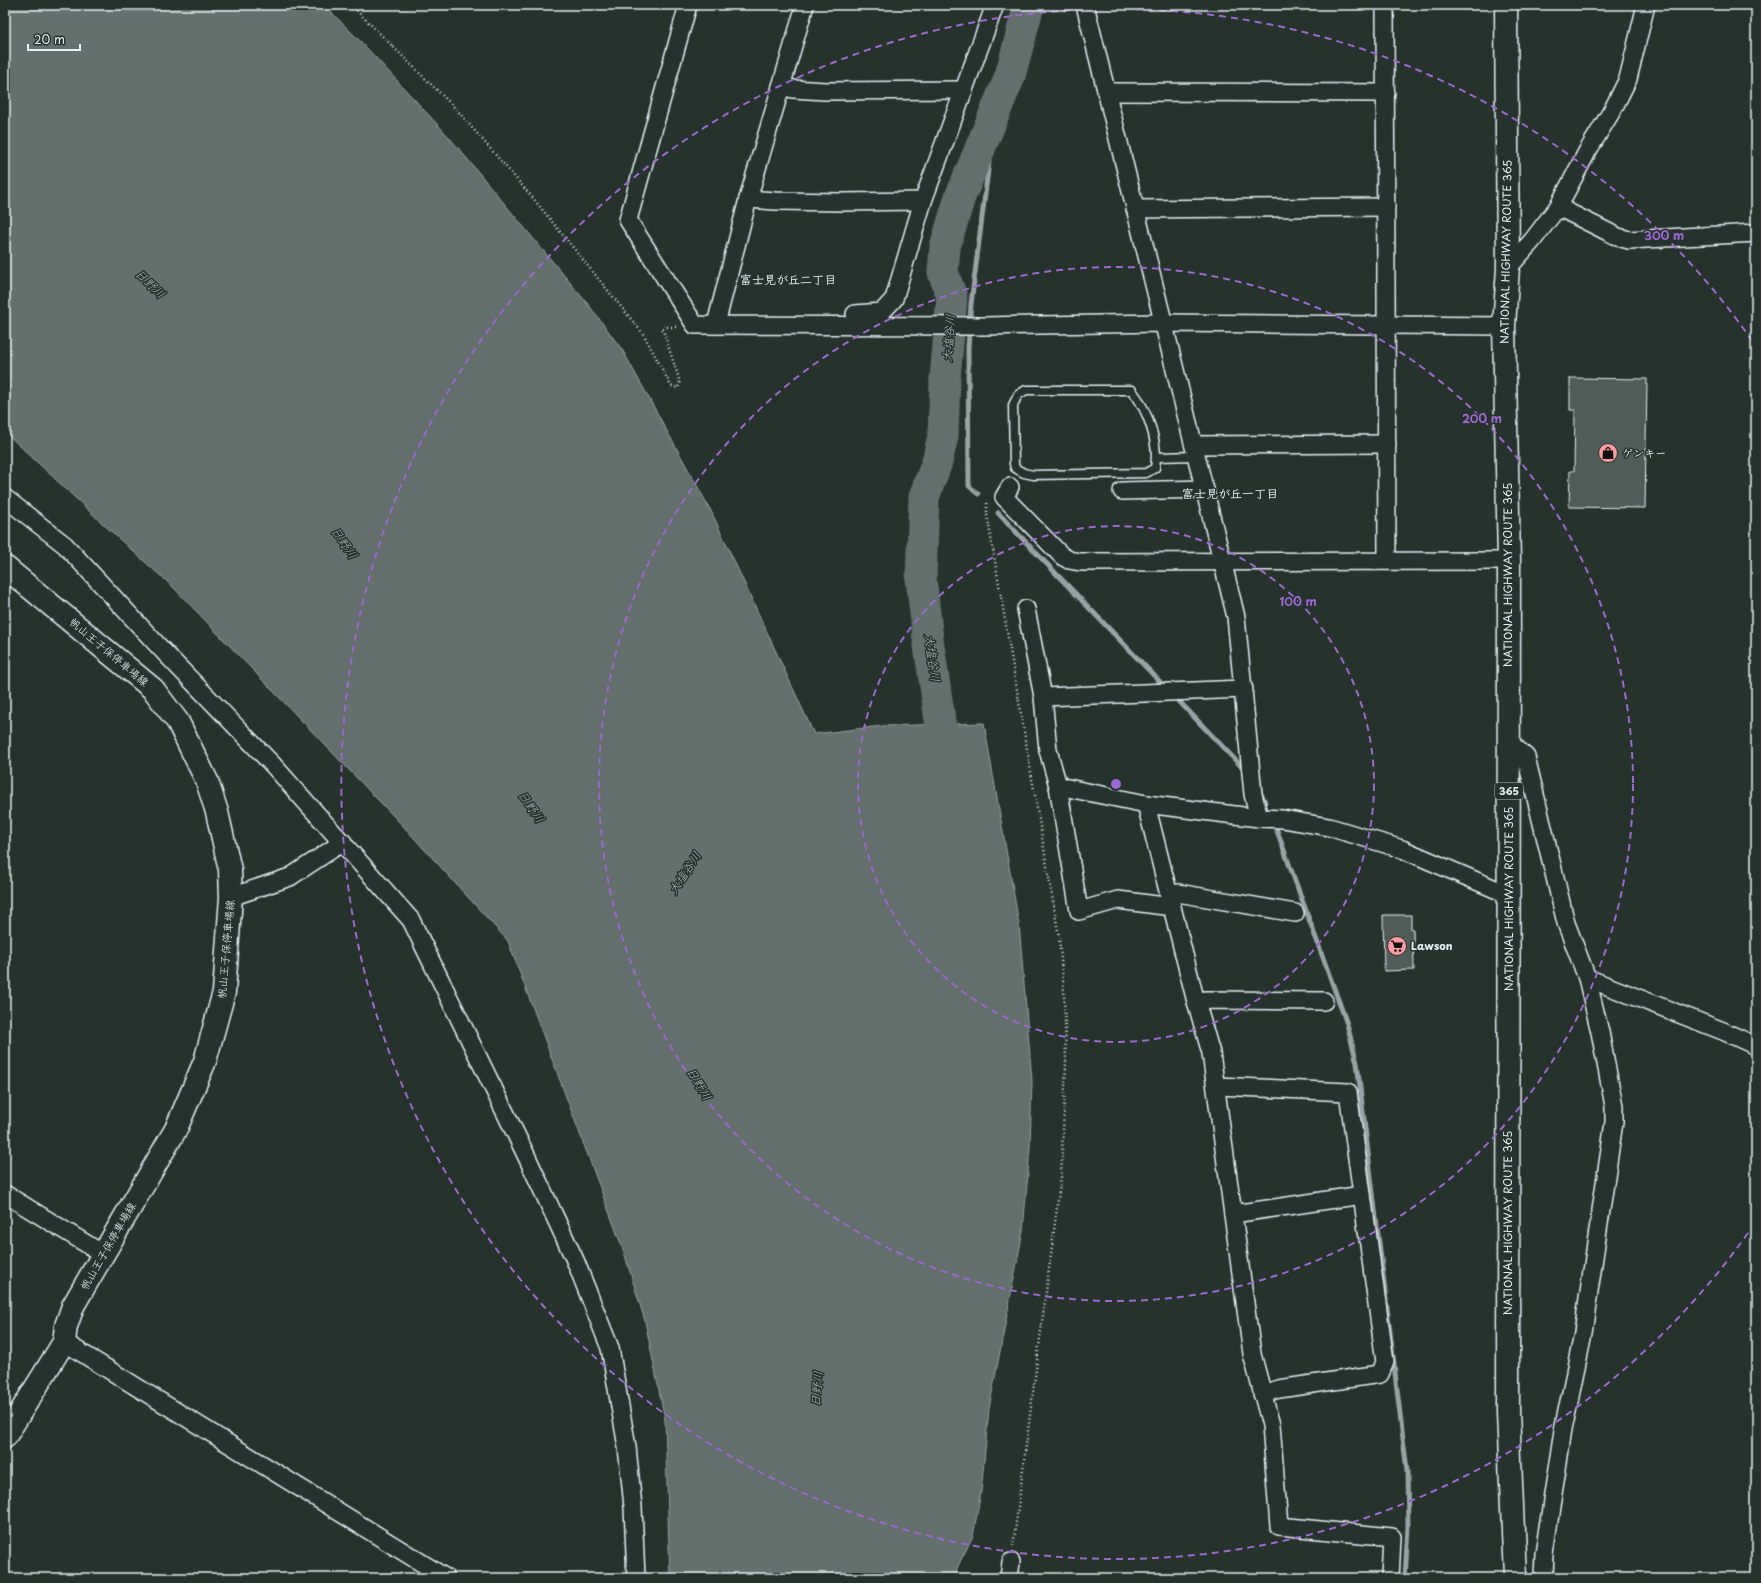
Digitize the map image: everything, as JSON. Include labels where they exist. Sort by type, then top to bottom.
[{"type":"main road","name":"NATIONAL HIGHWAY ROUTE 365","points":[[1506,5],[1508,268],[1504,326],[1509,561],[1508,1412],[1515,1578]]},
{"type":"main road","name":"帆山王子保停車場線","points":[[5,567],[153,689],[178,722],[207,781],[217,812],[230,870],[232,897],[224,992],[205,1061],[176,1129],[73,1306],[64,1342],[5,1437]]},
{"type":"street","points":[[688,5],[628,220],[695,325],[818,324],[982,326],[1164,323],[1504,326]]},
{"type":"street","points":[[716,324],[748,199],[805,5]]},
{"type":"street","points":[[818,324],[846,314],[882,312],[894,299],[923,201],[995,5]]},
{"type":"street","points":[[1085,5],[1236,616],[1253,794],[1259,818]]},
{"type":"street","points":[[1386,5],[1387,560]]},
{"type":"street","points":[[1508,268],[1532,241],[1558,207],[1587,152],[1613,109],[1628,78],[1646,5]]},
{"type":"street","points":[[781,86],[793,89],[825,91],[964,90]]},
{"type":"street","points":[[1106,92],[1386,93]]},
{"type":"street","points":[[748,199],[841,202],[923,201]]},
{"type":"street","points":[[1135,209],[1386,207]]},
{"type":"street","points":[[1558,207],[1618,237],[1630,240],[1756,233]]},
{"type":"street","points":[[1195,450],[1387,444]]},
{"type":"street","points":[[1122,490],[1205,488]]},
{"type":"street","points":[[1007,492],[1062,556],[1069,560],[1080,562],[1387,560],[1509,561]]},
{"type":"street","points":[[5,498],[65,545],[343,842],[411,920],[526,1155],[575,1260],[610,1348],[627,1447],[633,1507],[636,1578]]},
{"type":"street","points":[[1026,608],[1043,697],[1048,750],[1058,786],[1079,910],[1118,900],[1170,901],[1178,893],[1295,913]]},
{"type":"street","points":[[1043,697],[1244,688]]},
{"type":"street","points":[[1509,742],[1526,757],[1566,923],[1588,978],[1614,1106],[1614,1122],[1582,1339],[1563,1430],[1544,1553],[1543,1578]]},
{"type":"street","points":[[1058,786],[1146,804],[1259,818],[1283,819],[1329,827],[1390,845],[1509,895]]},
{"type":"street","points":[[1146,804],[1196,1002],[1211,1053],[1217,1086],[1252,1354],[1271,1425],[1280,1526],[1392,1536],[1390,1578]]},
{"type":"street","points":[[232,897],[290,877],[343,842]]},
{"type":"street","points":[[1588,978],[1723,1031],[1756,1046]]},
{"type":"street","points":[[1196,1002],[1206,1000],[1324,1001]]},
{"type":"street","points":[[1217,1086],[1348,1092],[1385,1362],[1380,1374],[1279,1389],[1262,1394]]},
{"type":"street","points":[[5,1194],[103,1254]]},
{"type":"street","points":[[1233,1214],[1362,1195]]},
{"type":"street","points":[[64,1342],[446,1578]]},
{"type":"lane","points":[[1026,390],[1132,390],[1138,398],[1154,437],[1157,457],[1155,468],[1146,473],[1033,475],[1024,473],[1015,468],[1014,464],[1015,400],[1018,394],[1026,390]]},
{"type":"lane","points":[[1157,457],[1195,450]]},
{"type":"path","points":[[351,5],[456,109],[532,197],[644,335],[671,386],[678,388],[680,382],[662,327],[695,325]]},
{"type":"path","points":[[1007,492],[988,496],[987,514],[1060,937],[1064,990],[1066,1061],[1061,1177],[1010,1570]]},
{"type":"water","name":"日野川","points":[[5,5],[324,5],[364,45],[449,137],[591,308],[623,351],[711,511],[814,734],[882,726],[984,723],[1019,924],[1032,1080],[1030,1148],[1023,1231],[989,1409],[981,1492],[973,1536],[957,1568],[956,1578],[670,1578],[665,1420],[645,1321],[624,1252],[508,941],[405,828],[172,586],[116,536],[5,432]]},
{"type":"building","points":[[1570,378],[1647,379],[1645,508],[1569,507],[1570,471],[1574,471],[1575,410],[1570,410]]},
{"type":"building","points":[[1383,915],[1411,915],[1411,929],[1413,929],[1414,970],[1384,971]]},
{"type":"waterway","name":"大塩谷川","points":[[947,767],[928,639],[921,578],[924,497],[937,462],[943,436],[945,379],[952,297],[943,272],[945,247],[960,197],[1010,76],[1029,5]]},
{"type":"waterway","points":[[978,494],[969,486],[968,348],[971,304],[995,115]]},
{"type":"waterway","points":[[998,513],[1165,687]]},
{"type":"waterway","points":[[1175,697],[1240,765]]},
{"type":"waterway","points":[[1260,792],[1265,802]]},
{"type":"waterway","points":[[1276,828],[1347,1024],[1357,1063],[1407,1471],[1408,1526],[1405,1578]]},
{"type":"place","name":"ゲンキー","points":[[1608,453]]},
{"type":"place","name":"Lawson","points":[[1397,946]]},
{"type":"district","name":"富士見が丘二丁目","points":[[788,280]]},
{"type":"district","name":"富士見が丘一丁目","points":[[1230,494]]}]
